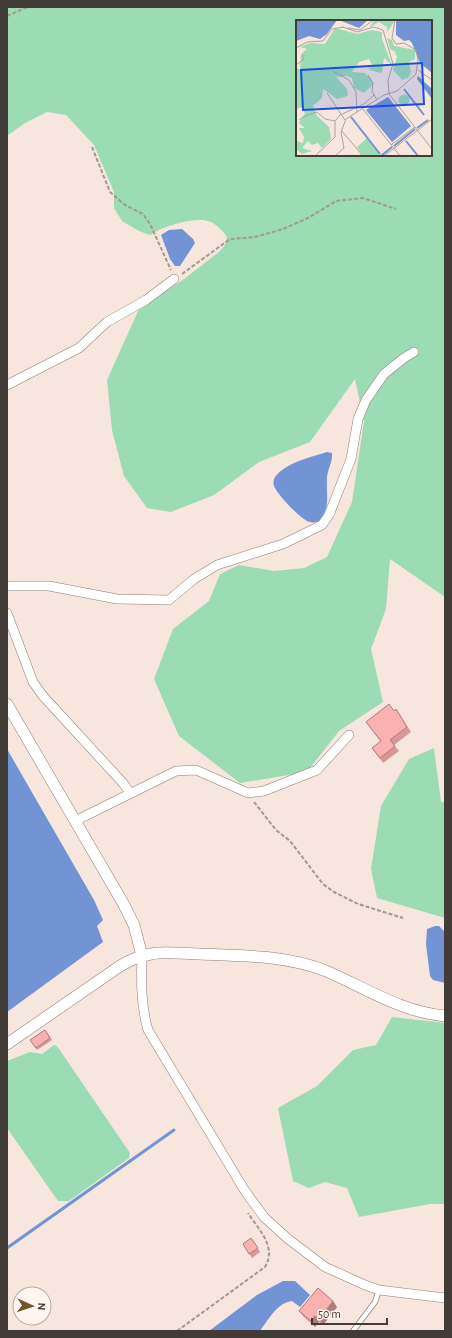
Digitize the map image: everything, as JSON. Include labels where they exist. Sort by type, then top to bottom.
[{"type":"street","points":[[7,385],[79,348],[107,322],[146,300],[174,279]]},
{"type":"street","points":[[7,586],[49,586],[117,599],[169,600],[194,579],[217,565],[283,544],[322,525],[330,516],[351,459],[358,419],[366,400],[384,374],[414,352]]},
{"type":"street","points":[[7,613],[33,682],[43,696],[123,783],[130,793]]},
{"type":"street","points":[[7,704],[123,903],[134,925],[142,956],[142,997],[148,1030],[245,1192],[264,1216],[287,1238],[325,1267],[379,1290],[445,1298]]},
{"type":"street","points":[[75,821],[176,771],[188,770],[205,773],[248,793],[264,791],[310,775],[327,762],[349,735]]},
{"type":"street","points":[[7,1044],[120,966],[142,956],[167,953],[253,956],[284,959],[326,971],[405,1008],[445,1016]]},
{"type":"lane","points":[[353,1331],[375,1302],[379,1290]]},
{"type":"path","points":[[7,16],[28,7]]},
{"type":"path","points":[[92,147],[110,192],[125,205],[143,214],[150,224],[174,279],[230,239],[255,237],[283,229],[308,218],[336,201],[363,198],[396,209]]},
{"type":"path","points":[[248,793],[258,809],[276,830],[290,840],[323,884],[334,892],[358,904],[403,918]]},
{"type":"path","points":[[177,1331],[265,1267],[270,1259],[270,1248],[245,1208]]},
{"type":"green space","points":[[7,7],[445,7],[445,597],[390,559],[386,609],[371,649],[383,702],[339,731],[307,772],[240,783],[179,736],[154,679],[173,629],[209,601],[220,574],[239,565],[274,571],[304,568],[327,557],[352,502],[364,421],[355,379],[310,442],[259,462],[214,495],[171,512],[147,508],[124,476],[112,430],[107,380],[139,309],[184,279],[219,252],[225,245],[227,237],[222,230],[211,222],[205,220],[179,223],[150,235],[139,231],[122,221],[114,208],[114,192],[94,145],[66,115],[47,112],[25,123],[7,136]]},
{"type":"green space","points":[[434,748],[441,802],[445,802],[445,918],[377,898],[371,869],[381,806],[409,759]]},
{"type":"green space","points":[[392,1017],[445,1023],[445,1204],[430,1204],[359,1217],[347,1188],[325,1182],[309,1188],[293,1181],[278,1108],[317,1086],[353,1050],[376,1045]]},
{"type":"green space","points":[[54,1045],[57,1046],[130,1153],[129,1158],[69,1201],[58,1201],[7,1128],[7,1061],[30,1052],[42,1054]]},
{"type":"water","points":[[182,229],[193,239],[195,243],[180,266],[175,266],[170,259],[161,235],[169,230]]},
{"type":"water","points":[[327,452],[332,453],[332,456],[327,476],[327,506],[319,521],[311,522],[301,517],[285,502],[274,487],[274,480],[275,477],[286,467],[307,458]]},
{"type":"water","points":[[7,749],[94,900],[103,920],[97,926],[103,942],[7,1012]]},
{"type":"water","points":[[439,926],[445,932],[445,983],[433,980],[430,976],[426,944],[427,929]]},
{"type":"water","points":[[283,1281],[295,1281],[310,1295],[300,1307],[292,1301],[282,1305],[274,1312],[260,1331],[209,1331],[257,1295]]},
{"type":"building","points":[[389,704],[394,711],[396,709],[407,727],[390,740],[395,746],[380,758],[372,748],[381,741],[366,722]]},
{"type":"building","points":[[45,1030],[50,1038],[36,1048],[30,1040]]},
{"type":"building","points":[[251,1238],[258,1248],[249,1254],[243,1244]]},
{"type":"building","points":[[318,1288],[333,1301],[319,1319],[315,1316],[311,1321],[299,1311]]},
{"type":"waterway","points":[[7,1248],[174,1130]]}]
